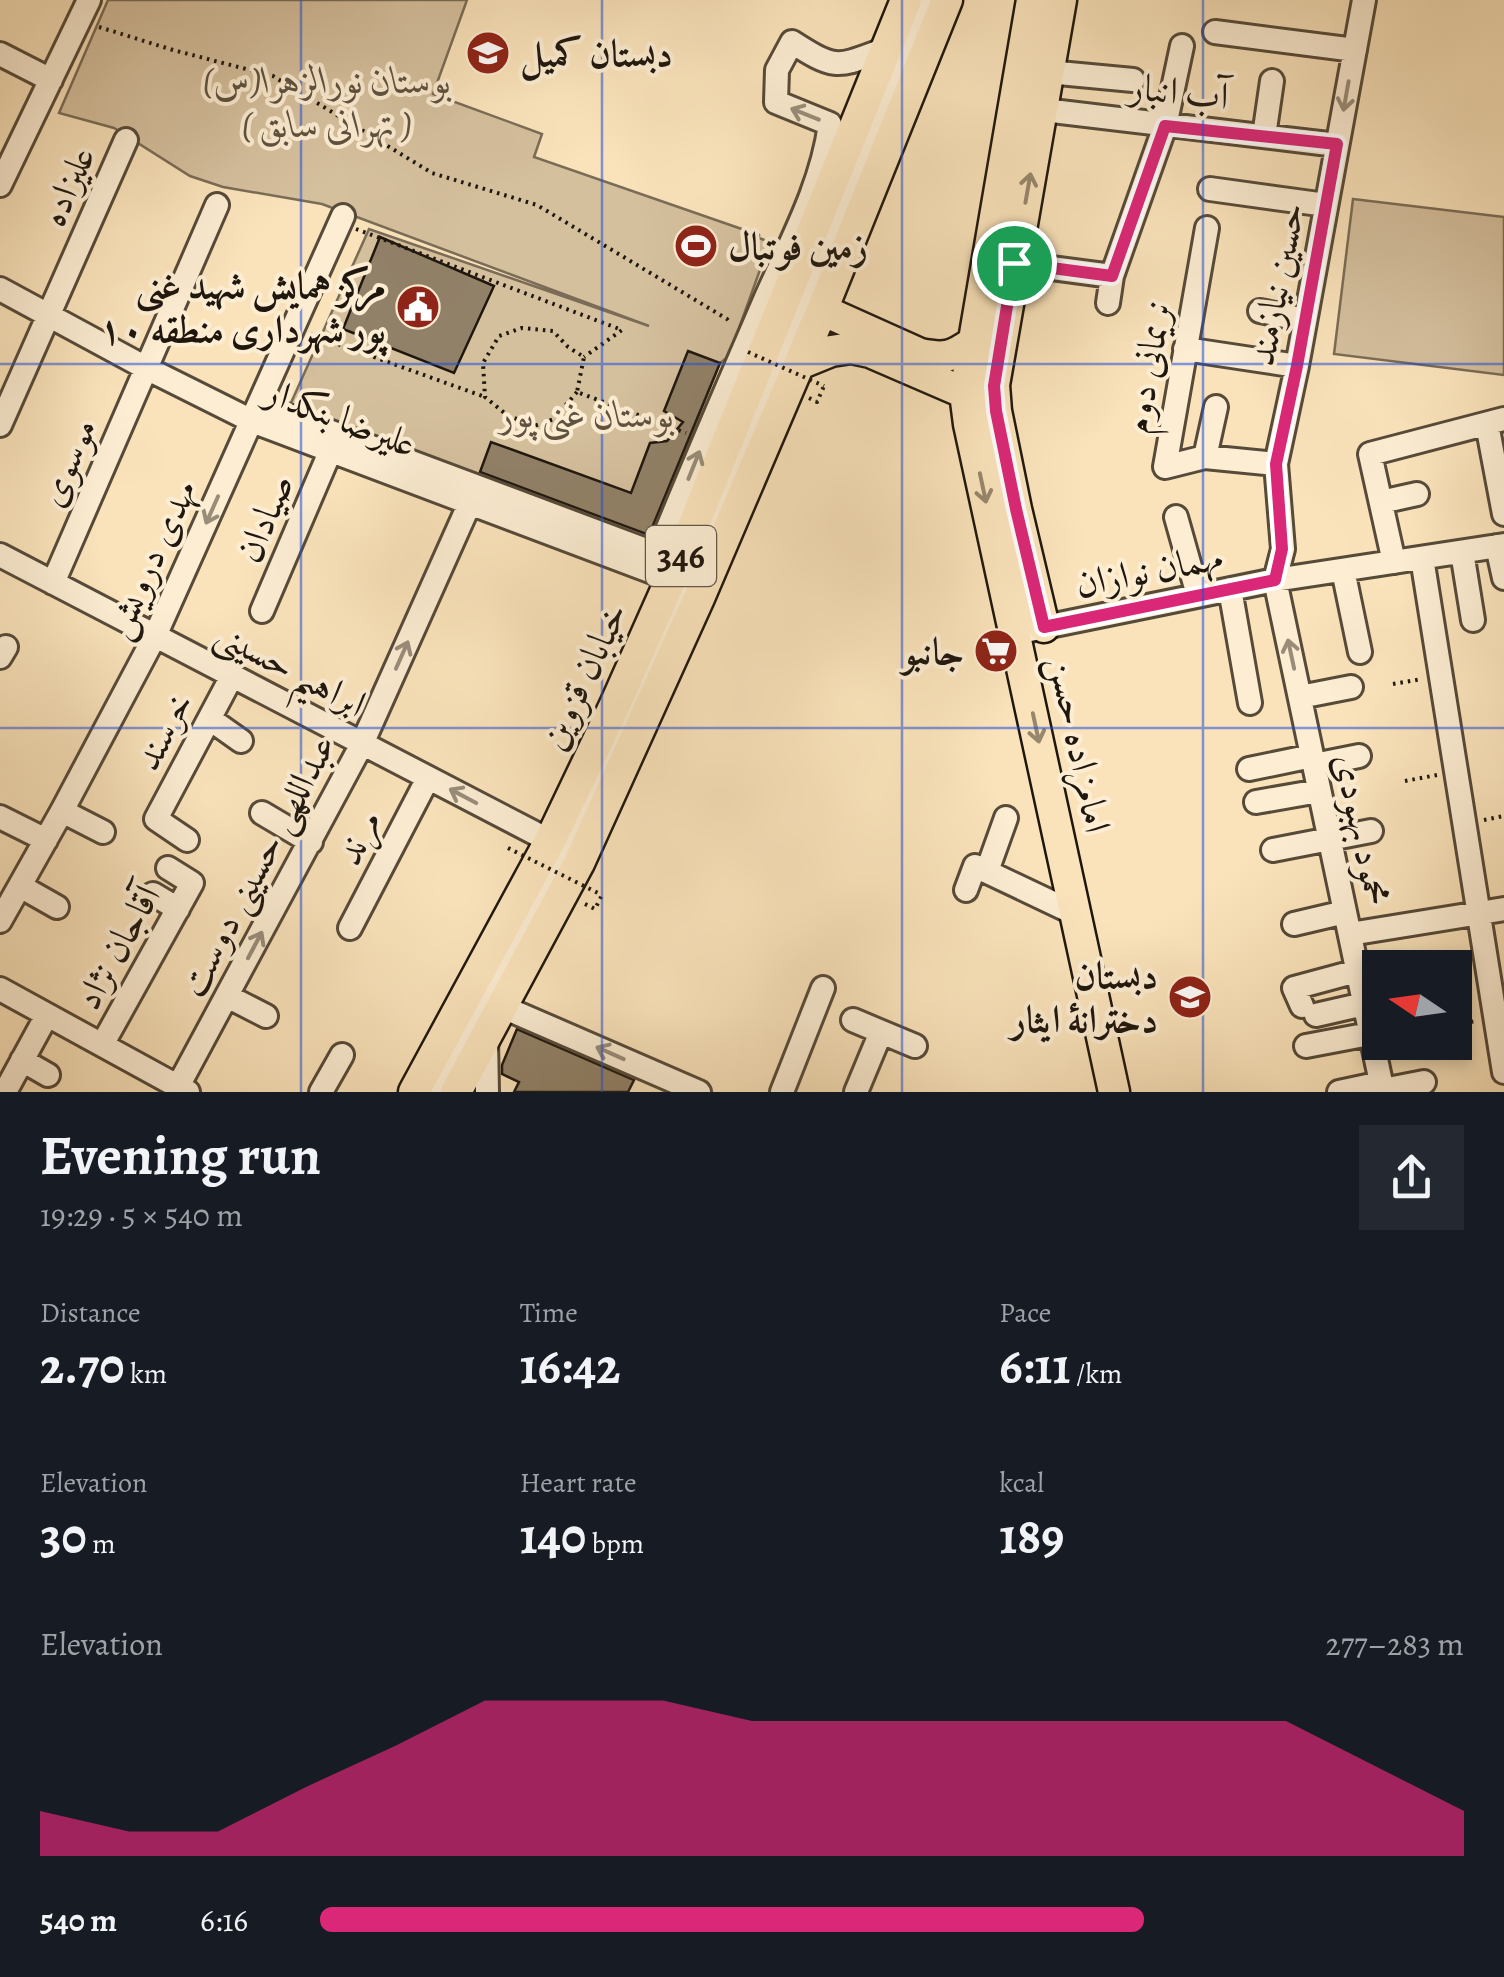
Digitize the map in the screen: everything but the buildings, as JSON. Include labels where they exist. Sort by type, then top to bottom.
[{"type":"main road","name":"خیابان قزوین","points":[[414,1092],[550,842],[614,707],[669,565],[906,0]]},
{"type":"main road","name":"خیابان قزوین","points":[[456,1092],[579,863],[699,598],[822,310],[946,0]]},
{"type":"main road","name":"امامزاده حسن","points":[[1032,0],[1028,108],[1014,263],[994,386],[1076,914],[1114,1092]]},
{"type":"main road","name":"امامزاده حسن","points":[[1030,630],[964,393],[1028,108],[1048,72],[1061,0]]},
{"type":"main road","points":[[822,310],[920,354],[954,356],[972,344]]},
{"type":"main road","points":[[799,364],[831,351],[851,348],[870,352],[964,393]]},
{"type":"street","points":[[434,1092],[546,886],[691,576],[800,318],[925,0]]},
{"type":"street","name":"حسین نیازمند","points":[[1275,580],[1282,549],[1276,464],[1364,0]]},
{"type":"street","points":[[0,185],[85,10]]},
{"type":"street","points":[[1215,32],[1355,50]]},
{"type":"street","points":[[669,565],[704,440],[747,348],[826,151],[830,124],[776,102],[778,70],[792,42],[824,63],[846,63],[886,49]]},
{"type":"street","points":[[1108,303],[1112,276],[1165,126],[1182,46]]},
{"type":"street","points":[[0,54],[51,80]]},
{"type":"street","points":[[1048,72],[1133,80]]},
{"type":"street","points":[[1264,136],[1272,81]]},
{"type":"street","name":"آب انبار","points":[[1028,108],[1337,144]]},
{"type":"street","points":[[0,129],[22,140]]},
{"type":"street","name":"علیزاده","points":[[0,425],[126,140]]},
{"type":"street","points":[[1210,189],[1326,205]]},
{"type":"street","name":"موسوی","points":[[53,583],[217,205]]},
{"type":"street","name":"مهدی درویش","points":[[0,921],[155,636],[341,219]]},
{"type":"street","name":"نریمانی دوم","points":[[1207,228],[1164,467],[1205,456],[1276,464]]},
{"type":"street","points":[[1014,263],[1112,276]]},
{"type":"street","name":"علیرضا بنکدار","points":[[0,289],[146,368],[474,496],[669,565]]},
{"type":"street","points":[[1260,311],[1306,320]]},
{"type":"street","points":[[1185,349],[1297,366]]},
{"type":"street","points":[[1205,456],[1216,407]]},
{"type":"street","name":"علیرضا بنکدار","points":[[256,413],[330,452],[474,496]]},
{"type":"street","points":[[1394,562],[1370,454],[1495,422],[1504,514]]},
{"type":"street","name":"صیادان","points":[[262,611],[330,452]]},
{"type":"street","points":[[1381,502],[1417,494]]},
{"type":"street","name":"عبداللهی حسینی دوست","points":[[180,1090],[362,744],[474,496]]},
{"type":"street","points":[[1176,517],[1198,595]]},
{"type":"street","points":[[1500,546],[1504,578]]},
{"type":"street","name":"مهمان نوازان","points":[[1030,630],[1275,580],[1500,546]]},
{"type":"street","points":[[1462,552],[1473,620]]},
{"type":"street","points":[[1422,558],[1504,1072]]},
{"type":"street","name":"ابراهیم حسینی","points":[[3,565],[53,583],[550,842]]},
{"type":"street","points":[[1344,570],[1360,652]]},
{"type":"street","name":"محمود بهبودی","points":[[1275,580],[1362,995]]},
{"type":"street","points":[[1230,589],[1250,703]]},
{"type":"street","name":"خرسند","points":[[188,840],[156,820],[232,676]]},
{"type":"street","points":[[1300,697],[1351,688]]},
{"type":"street","points":[[210,719],[241,741]]},
{"type":"street","points":[[1249,769],[1359,756]]},
{"type":"street","name":"مرند","points":[[350,928],[428,778]]},
{"type":"street","points":[[1256,802],[1320,791]]},
{"type":"street","points":[[62,811],[102,832]]},
{"type":"street","points":[[262,813],[310,842]]},
{"type":"street","points":[[0,818],[46,840]]},
{"type":"street","points":[[986,871],[1006,818]]},
{"type":"street","points":[[1272,850],[1371,831]]},
{"type":"street","points":[[966,890],[974,866],[1076,914]]},
{"type":"street","name":"آقاجان نژاد","points":[[102,1044],[192,882],[168,868]]},
{"type":"street","points":[[20,886],[57,907]]},
{"type":"street","points":[[152,894],[178,909]]},
{"type":"street","points":[[1294,924],[1504,910]]},
{"type":"street","points":[[1357,971],[1294,988],[1309,1010],[1362,1004]]},
{"type":"street","points":[[782,1092],[823,988]]},
{"type":"street","points":[[0,989],[180,1090]]},
{"type":"street","points":[[227,996],[266,1016]]},
{"type":"street","points":[[503,1007],[699,1092]]},
{"type":"street","points":[[4,1092],[47,1015]]},
{"type":"street","points":[[854,1020],[915,1046]]},
{"type":"street","points":[[856,1092],[881,1032]]},
{"type":"street","points":[[1306,1046],[1362,1035]]},
{"type":"street","points":[[486,1038],[488,1092]]},
{"type":"street","points":[[321,1092],[342,1055]]},
{"type":"street","points":[[22,1060],[48,1075]]},
{"type":"street","name":"محمود بهبودی","points":[[1378,1060],[1382,1088]]},
{"type":"street","points":[[634,1092],[644,1068]]},
{"type":"street","points":[[1339,1092],[1424,1082]]},
{"type":"path","points":[[85,10],[173,50],[273,76],[432,173],[537,205],[727,319],[747,348],[824,386],[816,402]]},
{"type":"path","points":[[293,328],[484,397],[507,416],[534,426],[554,419],[577,392],[584,357],[622,330],[341,219]]},
{"type":"path","points":[[484,397],[483,363],[499,336],[522,328],[554,331],[584,357]]},
{"type":"path","points":[[577,392],[704,440]]},
{"type":"path","points":[[1394,684],[1441,676]]},
{"type":"path","points":[[1405,781],[1456,772]]},
{"type":"path","points":[[508,848],[602,896],[595,909]]},
{"type":"green space","points":[[108,0],[467,0],[433,94],[542,134],[534,157],[770,242],[729,356],[720,363],[645,548],[290,405],[369,229],[649,326],[322,204],[223,187],[190,176],[114,128],[59,113]]},
{"type":"green space","points":[[1353,199],[1504,217],[1504,375],[1334,354]]},
{"type":"place","name":"دبستان کمیل","points":[[488,53]]},
{"type":"place","name":"زمین فوتبال","points":[[696,246]]},
{"type":"place","name":"مرکز همایش شهید غنی پور شهرداری منطقه ۱۰","points":[[418,307]]},
{"type":"place","name":"جانبو","points":[[996,651]]},
{"type":"place","name":"دبستان دخترانهٔ ایثار","points":[[1190,997]]},
{"type":"route","points":[[1165,126],[1337,144],[1276,464],[1282,549],[1275,580],[1044,627],[996,411],[994,386],[1014,263],[1112,276],[1165,126]]},
{"type":"park label","name":"بوستان نورالزهرا(س) ( تهرانی سابق )","points":[[327,102]]},
{"type":"park label","name":"بوستان غنی پور","points":[[587,414]]}]
